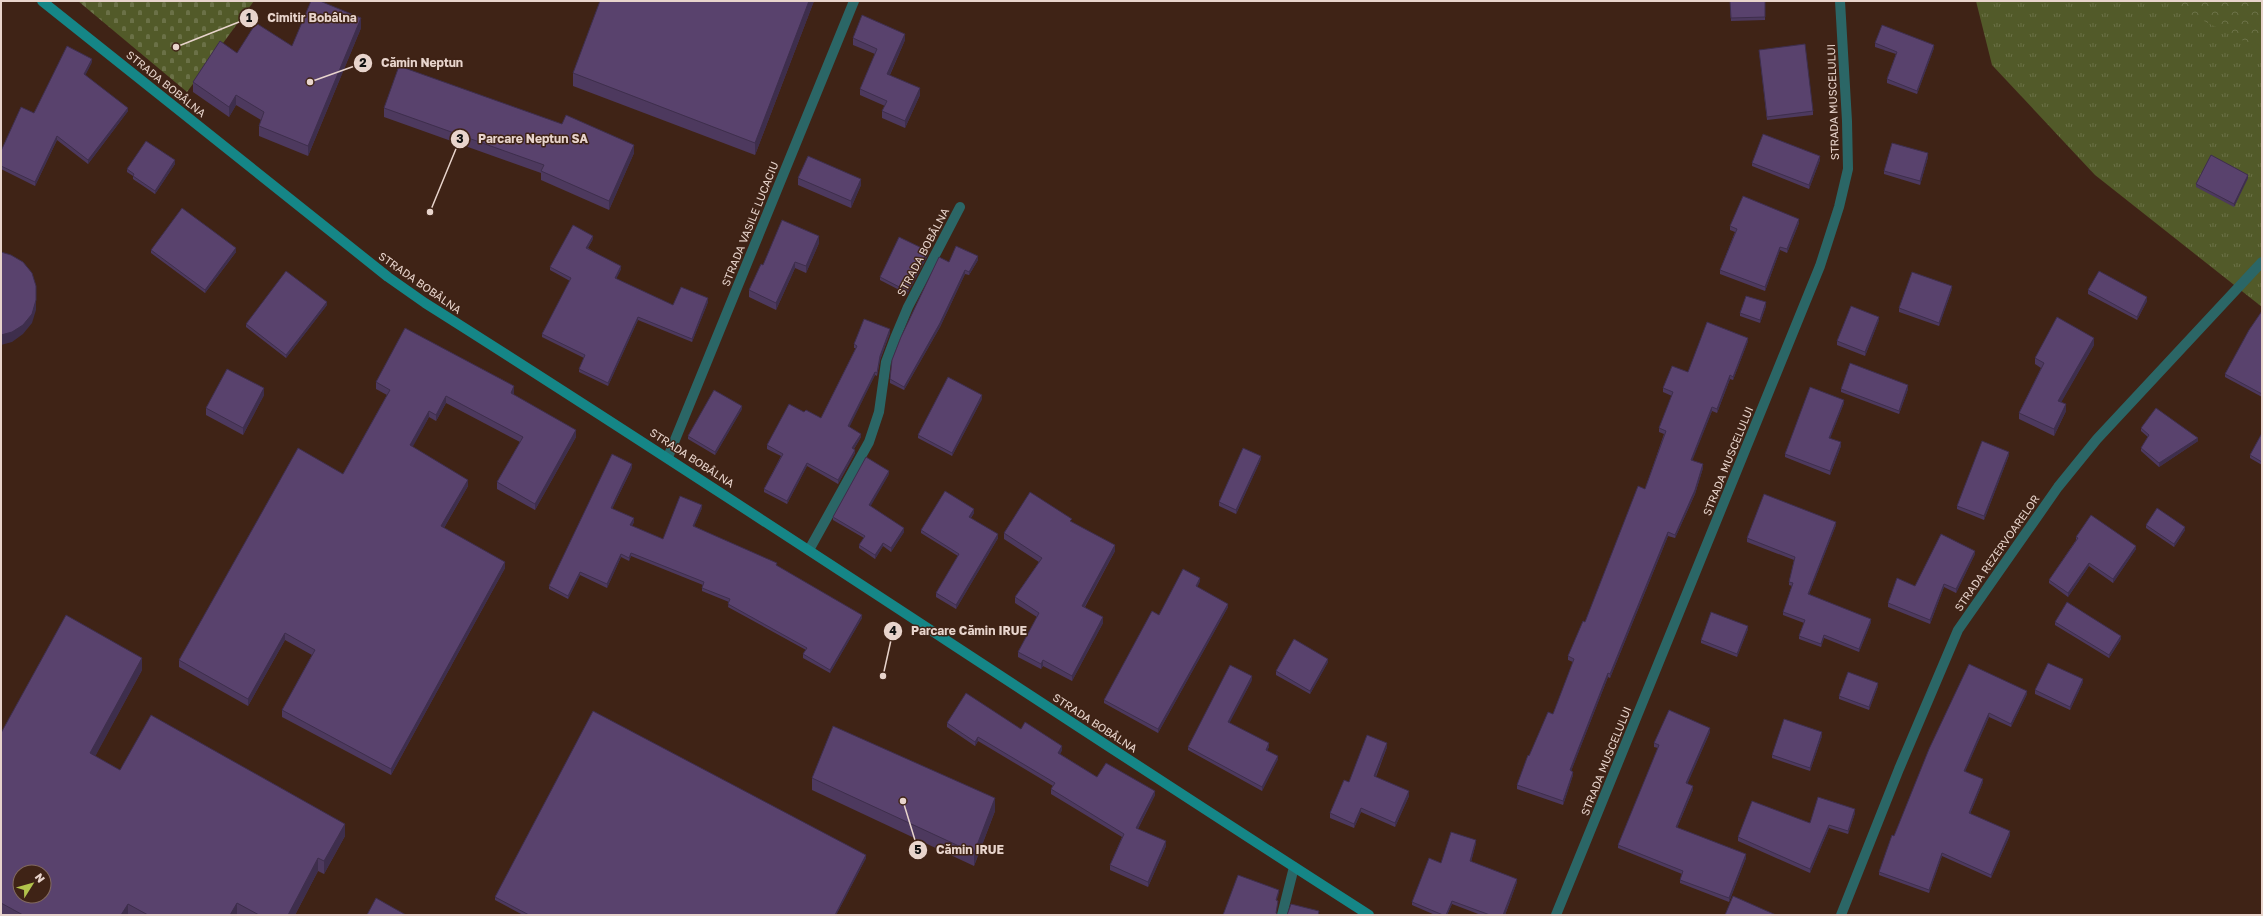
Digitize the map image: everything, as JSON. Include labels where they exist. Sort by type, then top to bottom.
[{"type":"main road","name":"STRADA BOBÂLNA","points":[[42,1],[388,276],[1369,915]]},
{"type":"street","name":"STRADA VASILE LUCACIU","points":[[668,457],[854,1]]},
{"type":"street","name":"STRADA MUSCELULUI","points":[[1556,915],[1820,266],[1839,207],[1848,169],[1847,121],[1840,1]]},
{"type":"street","name":"STRADA BOBÂLNA","points":[[809,550],[869,442],[879,412],[886,362],[895,338],[908,307],[960,208]]},
{"type":"street","name":"STRADA REZERVOARELOR","points":[[1841,915],[1899,769],[1958,630],[2012,550],[2058,487],[2087,451],[2262,262]]},
{"type":"street","points":[[1282,915],[1294,867]]},
{"type":"green space","points":[[78,1],[254,1],[187,92]]},
{"type":"green space","points":[[1976,1],[2262,1],[2262,307],[2095,175],[1992,65]]},
{"type":"green space","points":[[2164,1],[2262,1],[2262,50]]},
{"type":"building","points":[[311,1],[320,1],[361,18],[308,146],[259,126],[264,112],[236,95],[229,107],[193,82],[220,41],[237,53],[256,23],[292,46]]},
{"type":"building","points":[[600,1],[809,1],[755,143],[573,73]]},
{"type":"building","points":[[1730,1],[1765,1],[1765,17],[1731,18]]},
{"type":"building","points":[[862,15],[905,34],[887,74],[920,88],[905,121],[882,111],[887,101],[860,89],[877,49],[853,38]]},
{"type":"building","points":[[1882,25],[1934,45],[1917,91],[1887,79],[1897,52],[1875,43]]},
{"type":"building","points":[[1805,44],[1813,111],[1767,117],[1759,50]]},
{"type":"building","points":[[67,46],[92,59],[84,74],[128,108],[88,160],[57,136],[35,182],[1,166],[1,151],[21,107],[34,113]]},
{"type":"building","points":[[399,66],[562,124],[566,115],[634,145],[609,201],[541,171],[544,165],[384,108]]},
{"type":"building","points":[[1763,134],[1820,156],[1809,185],[1752,163]]},
{"type":"building","points":[[146,141],[175,160],[155,191],[133,176],[134,174],[127,169]]},
{"type":"building","points":[[1892,143],[1928,153],[1920,181],[1884,171]]},
{"type":"building","points":[[2211,155],[2248,175],[2234,204],[2196,184]]},
{"type":"building","points":[[808,156],[861,179],[851,201],[798,178]]},
{"type":"building","points":[[1743,196],[1799,219],[1787,249],[1780,247],[1765,287],[1720,270],[1737,229],[1730,226]]},
{"type":"building","points":[[182,208],[236,248],[205,290],[151,250]]},
{"type":"building","points":[[782,220],[819,236],[806,266],[795,262],[776,303],[749,290],[761,264],[763,265]]},
{"type":"building","points":[[573,225],[593,236],[586,248],[621,266],[615,278],[673,305],[681,287],[708,298],[692,339],[638,317],[608,383],[579,369],[585,355],[542,334],[571,278],[550,267]]},
{"type":"building","points":[[899,237],[928,251],[907,291],[880,277]]},
{"type":"building","points":[[956,246],[978,256],[969,272],[965,270],[940,323],[904,387],[890,379],[892,360],[901,337],[939,257],[949,262]]},
{"type":"building","points":[[1,252],[11,255],[23,262],[32,273],[36,286],[36,300],[32,314],[23,325],[12,332],[1,335]]},
{"type":"building","points":[[286,271],[327,302],[286,355],[246,324]]},
{"type":"building","points":[[2099,271],[2147,297],[2137,317],[2088,290]]},
{"type":"building","points":[[1912,272],[1952,286],[1939,323],[1899,308]]},
{"type":"building","points":[[1746,296],[1766,302],[1760,320],[1740,313]]},
{"type":"building","points":[[1851,306],[1879,317],[1865,352],[1837,341]]},
{"type":"building","points":[[2262,311],[2262,394],[2225,374],[2249,330]]},
{"type":"building","points":[[2057,317],[2094,338],[2058,401],[2066,404],[2054,429],[2019,413],[2044,363],[2035,358]]},
{"type":"building","points":[[864,319],[890,329],[880,356],[877,373],[875,372],[848,426],[861,434],[852,448],[855,450],[838,480],[807,463],[787,501],[764,489],[783,454],[767,445],[789,404],[804,412],[806,410],[821,418],[857,346],[854,344]]},
{"type":"building","points":[[1707,322],[1748,338],[1733,377],[1730,375],[1717,409],[1712,407],[1691,460],[1703,464],[1695,490],[1675,535],[1668,532],[1610,674],[1608,673],[1570,770],[1573,772],[1563,801],[1517,785],[1528,755],[1529,756],[1548,712],[1553,714],[1574,659],[1568,656],[1583,621],[1585,622],[1638,486],[1645,489],[1666,431],[1659,428],[1673,392],[1663,388],[1672,366],[1688,372]]},
{"type":"building","points":[[405,328],[514,386],[511,393],[576,430],[535,504],[497,482],[523,437],[446,396],[436,415],[429,411],[410,445],[468,480],[441,526],[505,562],[391,769],[282,710],[315,650],[285,633],[248,699],[179,660],[298,448],[343,474],[390,390],[376,382]]},
{"type":"building","points":[[1850,363],[1908,385],[1899,411],[1841,389]]},
{"type":"building","points":[[227,369],[264,388],[243,428],[206,408]]},
{"type":"building","points":[[948,377],[982,395],[952,453],[918,435]]},
{"type":"building","points":[[1810,387],[1844,400],[1829,438],[1841,442],[1830,471],[1785,454]]},
{"type":"building","points":[[714,390],[742,406],[715,452],[688,436]]},
{"type":"building","points":[[2156,408],[2198,438],[2159,463],[2141,448],[2149,435],[2141,428]]},
{"type":"building","points":[[2262,433],[2262,462],[2250,455]]},
{"type":"building","points":[[1982,441],[2009,452],[1984,516],[1957,506]]},
{"type":"building","points":[[1243,448],[1261,456],[1236,510],[1219,502]]},
{"type":"building","points":[[612,454],[632,464],[611,508],[634,518],[630,525],[663,539],[680,496],[702,505],[693,526],[777,563],[776,565],[862,615],[830,670],[803,654],[807,648],[728,604],[730,599],[702,588],[704,582],[631,553],[629,558],[621,554],[607,584],[580,572],[568,596],[549,586]]},
{"type":"building","points":[[866,457],[889,471],[869,505],[904,528],[891,548],[883,543],[875,555],[859,545],[865,536],[833,517]]},
{"type":"building","points":[[945,491],[974,509],[969,517],[998,534],[956,605],[936,593],[959,554],[921,530]]},
{"type":"building","points":[[1030,492],[1072,519],[1070,521],[1115,545],[1082,606],[1103,617],[1072,676],[1043,660],[1041,664],[1018,652],[1039,613],[1015,597],[1042,558],[1004,533]]},
{"type":"building","points":[[1764,494],[1836,522],[1808,594],[1871,619],[1859,649],[1824,635],[1821,644],[1799,636],[1805,620],[1783,612],[1793,583],[1789,582],[1795,557],[1747,538]]},
{"type":"building","points":[[2157,508],[2185,527],[2174,544],[2146,525]]},
{"type":"building","points":[[2091,515],[2136,546],[2113,579],[2089,563],[2068,593],[2049,580],[2078,538],[2076,537]]},
{"type":"building","points":[[1941,534],[1975,551],[1956,589],[1944,584],[1930,620],[1888,603],[1897,578],[1915,586]]},
{"type":"building","points":[[1183,569],[1200,578],[1196,586],[1228,604],[1158,729],[1104,700],[1152,611],[1159,615]]},
{"type":"building","points":[[2067,602],[2121,636],[2109,655],[2055,622]]},
{"type":"building","points":[[1711,612],[1748,626],[1737,654],[1701,640]]},
{"type":"building","points":[[66,615],[142,658],[90,753],[120,770],[151,715],[345,824],[324,861],[318,858],[288,915],[259,915],[237,903],[230,915],[148,915],[128,904],[121,915],[23,915],[1,903],[1,733]]},
{"type":"building","points":[[1294,639],[1328,659],[1310,691],[1276,671]]},
{"type":"building","points":[[2048,663],[2083,679],[2070,707],[2035,690]]},
{"type":"building","points":[[1969,664],[2027,691],[2011,724],[1989,713],[1964,771],[1983,779],[1969,813],[2010,831],[1991,875],[1942,853],[1929,890],[1879,872],[1892,835],[1894,836],[1929,749]]},
{"type":"building","points":[[1230,665],[1252,676],[1228,722],[1269,743],[1266,750],[1278,756],[1262,787],[1188,747]]},
{"type":"building","points":[[1848,672],[1878,683],[1869,707],[1839,696]]},
{"type":"building","points":[[966,693],[1021,729],[1025,722],[1062,746],[1058,753],[1097,777],[1106,763],[1155,791],[1136,828],[1166,841],[1148,882],[1110,865],[1124,834],[1051,789],[1055,783],[978,737],[975,742],[947,723]]},
{"type":"building","points":[[1669,710],[1710,728],[1686,783],[1693,786],[1676,827],[1746,854],[1729,898],[1680,880],[1683,871],[1618,845],[1659,745],[1654,743]]},
{"type":"building","points":[[593,711],[866,855],[835,915],[529,915],[495,897]]},
{"type":"building","points":[[1784,719],[1822,732],[1810,768],[1772,755]]},
{"type":"building","points":[[833,726],[995,798],[974,853],[812,778]]},
{"type":"building","points":[[1367,735],[1387,743],[1374,776],[1409,791],[1395,823],[1361,808],[1354,824],[1330,813],[1344,780],[1349,782]]},
{"type":"building","points":[[1818,797],[1855,809],[1848,831],[1829,825],[1810,869],[1738,837],[1752,801],[1810,823]]},
{"type":"building","points":[[1451,832],[1476,840],[1470,861],[1517,879],[1503,915],[1490,915],[1452,901],[1446,915],[1443,915],[1412,902],[1429,858],[1441,863]]},
{"type":"building","points":[[1238,875],[1279,890],[1276,900],[1278,901],[1276,913],[1278,915],[1223,915]]},
{"type":"building","points":[[1733,896],[1776,915],[1725,915]]},
{"type":"building","points":[[376,898],[406,915],[367,915]]},
{"type":"building","points":[[1291,904],[1319,911],[1318,915],[1287,915]]},
{"type":"place","name":"Cimitir Bobâlna","points":[[176,47]]},
{"type":"place","name":"Cămin Neptun","points":[[310,82]]},
{"type":"place","name":"Parcare Neptun SA","points":[[430,212]]},
{"type":"place","name":"Parcare Cămin IRUE","points":[[883,676]]},
{"type":"place","name":"Cămin IRUE","points":[[903,801]]}]
